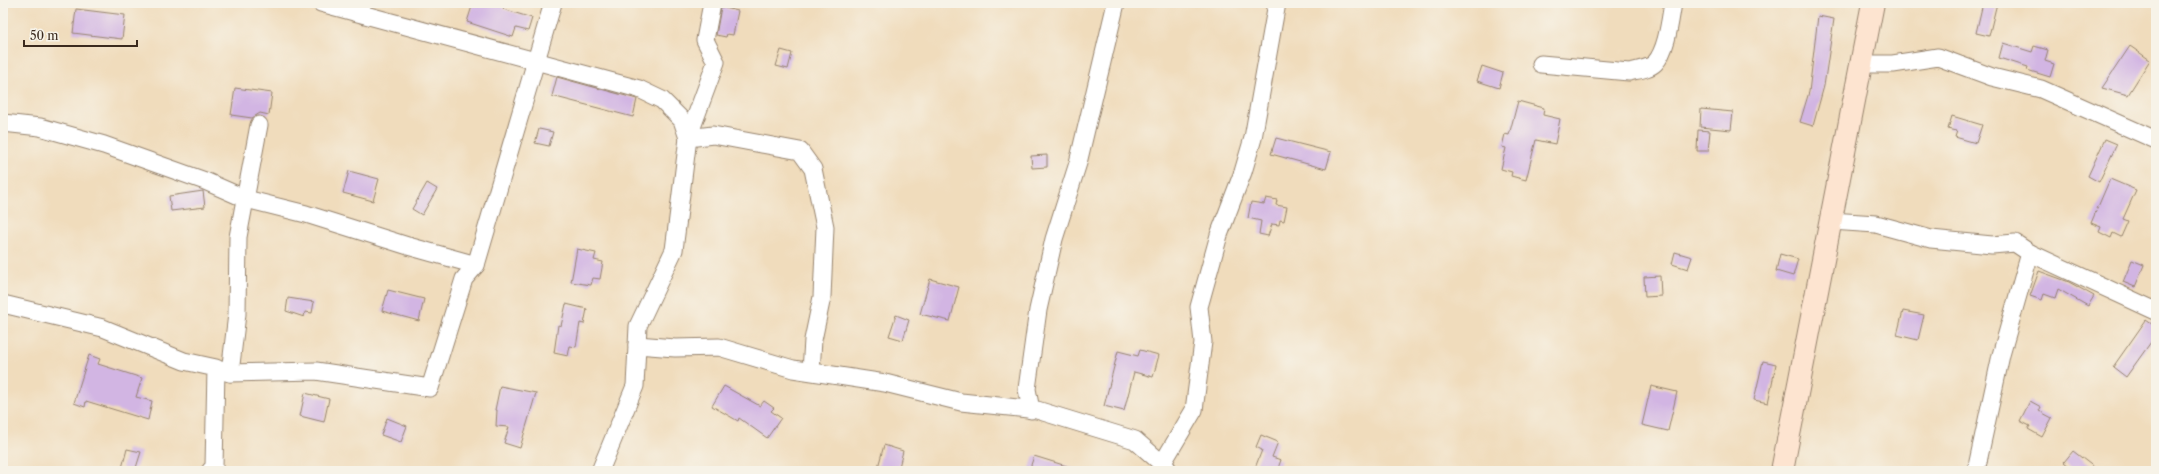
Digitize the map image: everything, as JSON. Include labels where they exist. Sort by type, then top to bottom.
[{"type":"street","points":[[321,3],[639,89],[662,100],[682,120],[688,138]]},
{"type":"street","points":[[3,304],[103,328],[184,361],[223,371],[316,371],[430,388],[464,279],[476,265],[553,3]]},
{"type":"street","points":[[600,471],[635,386],[638,326],[674,250],[688,138],[716,62],[705,40],[712,3]]},
{"type":"street","points":[[1031,410],[1027,389],[1038,310],[1054,239],[1078,163],[1116,3]]},
{"type":"street","points":[[637,345],[675,348],[719,348],[793,369],[885,383],[961,402],[1031,410],[1135,440],[1164,468],[1194,410],[1203,342],[1199,307],[1219,235],[1253,138],[1277,3]]},
{"type":"street","points":[[1541,64],[1629,72],[1643,70],[1655,63],[1662,50],[1669,31],[1673,3]]},
{"type":"street","points":[[1782,471],[1874,3]]},
{"type":"street","points":[[1862,64],[1893,64],[1938,56],[1992,77],[2041,89],[2156,140]]},
{"type":"street","points":[[3,123],[40,127],[104,145],[205,181],[246,199],[306,214],[408,246],[476,265]]},
{"type":"street","points":[[210,471],[214,467],[223,371],[237,314],[238,238],[259,125]]},
{"type":"street","points":[[688,138],[713,134],[800,152],[813,169],[825,228],[822,297],[813,340],[811,371]]},
{"type":"street","points":[[1831,221],[1876,224],[1931,239],[1992,245],[2016,243],[2030,253],[2156,311]]},
{"type":"street","points":[[1976,471],[2001,354],[2030,253]]},
{"type":"building","points":[[473,3],[505,3],[503,9],[532,18],[528,31],[516,28],[513,37],[467,22]]},
{"type":"building","points":[[1983,3],[1997,3],[1989,36],[1976,33]]},
{"type":"building","points":[[721,7],[738,11],[733,35],[727,34],[726,37],[716,35]]},
{"type":"building","points":[[76,9],[125,15],[122,39],[73,33]]},
{"type":"building","points":[[1818,16],[1834,19],[1824,86],[1813,126],[1800,122],[1809,92]]},
{"type":"building","points":[[2003,43],[2032,52],[2034,46],[2048,50],[2045,61],[2054,64],[2050,77],[2027,70],[2028,67],[1999,58]]},
{"type":"building","points":[[2130,46],[2150,60],[2128,95],[2102,88]]},
{"type":"building","points":[[781,50],[792,53],[788,69],[776,66]]},
{"type":"building","points":[[1482,66],[1503,73],[1499,88],[1477,81]]},
{"type":"building","points":[[557,77],[637,99],[633,117],[552,96]]},
{"type":"building","points":[[235,88],[272,93],[269,115],[260,113],[252,118],[231,115]]},
{"type":"building","points":[[1518,101],[1544,108],[1543,115],[1560,119],[1555,144],[1536,140],[1526,180],[1511,176],[1512,172],[1501,169],[1506,148],[1502,147],[1505,134],[1509,135]]},
{"type":"building","points":[[1701,109],[1733,112],[1731,130],[1700,127]]},
{"type":"building","points":[[1952,116],[1982,125],[1976,143],[1955,137],[1957,131],[1948,129]]},
{"type":"building","points":[[539,129],[553,132],[549,146],[535,143]]},
{"type":"building","points":[[1698,130],[1710,131],[1708,151],[1697,151]]},
{"type":"building","points":[[1276,138],[1331,152],[1326,169],[1271,154]]},
{"type":"building","points":[[2105,139],[2117,144],[2099,182],[2088,176]]},
{"type":"building","points":[[1047,155],[1047,167],[1032,168],[1031,156]]},
{"type":"building","points":[[349,171],[379,179],[373,201],[343,193]]},
{"type":"building","points":[[2110,179],[2136,190],[2123,219],[2128,221],[2121,237],[2113,233],[2111,238],[2099,232],[2101,227],[2091,223]]},
{"type":"building","points":[[427,183],[437,189],[422,215],[412,209]]},
{"type":"building","points":[[203,191],[205,207],[171,211],[169,196]]},
{"type":"building","points":[[1266,198],[1277,200],[1276,205],[1287,207],[1284,221],[1280,220],[1279,225],[1272,224],[1268,236],[1259,234],[1261,221],[1248,218],[1251,202],[1264,204]]},
{"type":"building","points":[[577,249],[596,253],[594,260],[603,262],[600,279],[593,278],[591,285],[571,282]]},
{"type":"building","points":[[1675,252],[1692,257],[1688,269],[1672,264]]},
{"type":"building","points":[[1780,254],[1798,259],[1793,276],[1776,271]]},
{"type":"building","points":[[2132,260],[2144,265],[2135,287],[2123,282]]},
{"type":"building","points":[[2039,271],[2069,282],[2094,296],[2088,306],[2058,289],[2055,298],[2044,294],[2042,300],[2030,296]]},
{"type":"building","points":[[1660,276],[1661,296],[1645,297],[1644,277]]},
{"type":"building","points":[[930,279],[959,287],[950,321],[920,314]]},
{"type":"building","points":[[388,290],[424,299],[419,321],[382,311]]},
{"type":"building","points":[[288,298],[314,302],[312,313],[305,312],[304,317],[286,311]]},
{"type":"building","points":[[566,304],[587,309],[584,324],[580,323],[576,347],[570,346],[568,356],[554,353],[558,325],[561,326]]},
{"type":"building","points":[[1903,311],[1924,315],[1918,340],[1897,335]]},
{"type":"building","points":[[896,315],[909,320],[903,340],[889,336]]},
{"type":"building","points":[[2146,320],[2156,327],[2156,335],[2126,377],[2113,367]]},
{"type":"building","points":[[1140,350],[1159,355],[1153,377],[1134,372],[1124,411],[1104,406],[1118,351],[1138,356]]},
{"type":"building","points":[[89,355],[100,359],[98,364],[142,378],[136,397],[152,401],[148,420],[86,401],[85,407],[74,403]]},
{"type":"building","points":[[1763,361],[1776,364],[1768,403],[1754,400]]},
{"type":"building","points":[[500,386],[536,393],[520,448],[504,443],[509,427],[496,426],[497,410],[495,410]]},
{"type":"building","points":[[724,386],[760,406],[764,401],[774,408],[771,411],[781,418],[767,438],[739,418],[738,421],[712,406]]},
{"type":"building","points":[[1651,386],[1677,392],[1668,431],[1642,425]]},
{"type":"building","points":[[305,393],[329,399],[324,422],[300,416]]},
{"type":"building","points":[[2030,401],[2041,407],[2039,411],[2052,418],[2042,437],[2028,429],[2030,426],[2020,421]]},
{"type":"building","points":[[387,418],[407,426],[401,442],[381,435]]},
{"type":"building","points":[[1261,435],[1278,442],[1272,457],[1281,460],[1277,471],[1263,471],[1255,468],[1262,450],[1256,447]]},
{"type":"building","points":[[884,445],[903,451],[898,471],[877,471]]},
{"type":"building","points":[[127,449],[141,452],[135,471],[122,468]]},
{"type":"building","points":[[2073,451],[2099,471],[2075,471],[2064,462]]},
{"type":"building","points":[[1034,456],[1073,468],[1073,471],[1029,471]]}]
